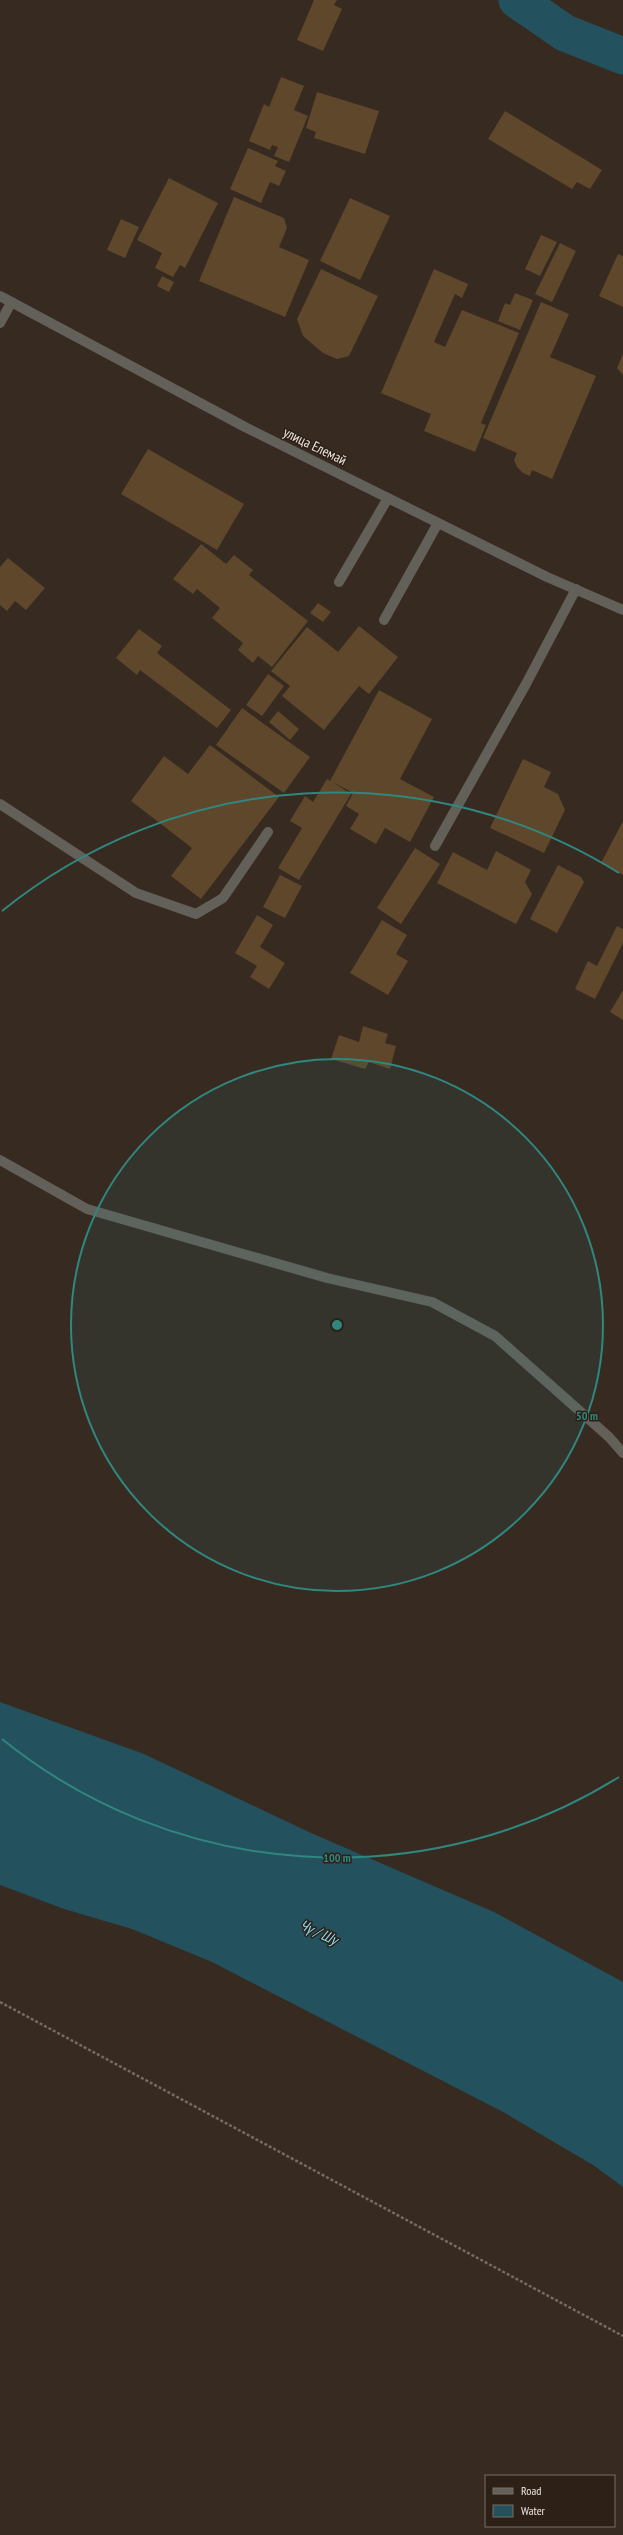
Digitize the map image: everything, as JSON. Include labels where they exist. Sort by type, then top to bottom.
[{"type":"street","name":"улица Елемай","points":[[0,296],[245,427],[438,523],[623,610]]},
{"type":"street","points":[[0,323],[11,303]]},
{"type":"street","points":[[340,582],[388,498]]},
{"type":"street","points":[[384,620],[438,523]]},
{"type":"street","points":[[435,846],[526,684],[576,589]]},
{"type":"street","points":[[0,804],[136,893],[196,914],[223,898],[268,832]]},
{"type":"street","points":[[0,1160],[87,1209],[326,1278],[432,1302],[495,1336],[609,1437],[623,1453]]},
{"type":"path","points":[[0,2002],[623,2336]]},
{"type":"water","name":"Чү / Шу","points":[[0,1702],[144,1754],[311,1833],[494,1912],[623,1982],[623,2187],[593,2165],[503,2112],[212,1962],[132,1929],[64,1909],[0,1885]]},
{"type":"building","points":[[314,0],[337,0],[334,5],[342,9],[323,51],[297,40]]},
{"type":"building","points":[[281,77],[304,86],[294,110],[308,116],[289,162],[274,156],[278,147],[272,145],[270,150],[249,141],[264,104],[269,107]]},
{"type":"building","points":[[317,92],[379,111],[365,154],[314,138],[316,132],[306,128]]},
{"type":"building","points":[[505,111],[602,170],[590,189],[577,182],[572,189],[488,139]]},
{"type":"building","points":[[248,148],[278,161],[275,166],[286,171],[279,186],[270,182],[261,203],[230,189]]},
{"type":"building","points":[[169,178],[218,203],[185,268],[180,265],[173,277],[155,268],[162,253],[137,240]]},
{"type":"building","points":[[234,197],[284,218],[287,228],[279,247],[309,260],[285,317],[199,281]]},
{"type":"building","points":[[350,198],[390,216],[360,280],[320,261]]},
{"type":"building","points":[[121,219],[139,227],[125,258],[107,250]]},
{"type":"building","points":[[541,235],[557,242],[540,276],[525,269]]},
{"type":"building","points":[[560,243],[576,251],[552,302],[535,294]]},
{"type":"building","points":[[618,254],[623,256],[623,307],[599,296]]},
{"type":"building","points":[[321,269],[378,296],[349,356],[337,359],[323,353],[303,336],[297,319]]},
{"type":"building","points":[[434,269],[468,284],[462,298],[455,294],[434,342],[445,347],[462,310],[519,333],[481,423],[486,425],[475,452],[424,431],[431,414],[381,393]]},
{"type":"building","points":[[162,276],[174,282],[169,292],[157,286]]},
{"type":"building","points":[[515,293],[533,300],[520,330],[498,321],[505,303],[510,305]]},
{"type":"building","points":[[541,302],[569,314],[550,357],[596,376],[552,479],[532,470],[530,476],[523,473],[517,467],[514,460],[517,453],[483,438]]},
{"type":"building","points":[[623,354],[623,375],[617,368]]},
{"type":"building","points":[[148,449],[244,504],[217,550],[121,494]]},
{"type":"building","points":[[201,544],[226,564],[234,555],[253,570],[249,575],[308,621],[272,667],[258,656],[253,663],[238,650],[243,643],[212,618],[220,608],[197,589],[193,594],[173,579]]},
{"type":"building","points":[[8,558],[45,588],[26,610],[15,601],[7,611],[0,605],[0,567]]},
{"type":"building","points":[[318,603],[331,612],[323,622],[310,613]]},
{"type":"building","points":[[359,626],[398,657],[369,694],[359,686],[324,730],[282,696],[290,686],[271,671],[307,627],[338,652]]},
{"type":"building","points":[[139,629],[162,646],[157,653],[231,710],[217,728],[140,670],[137,675],[116,658]]},
{"type":"building","points":[[268,674],[284,686],[262,716],[246,705]]},
{"type":"building","points":[[379,690],[432,719],[400,779],[434,797],[410,842],[385,828],[376,844],[350,829],[359,814],[346,806],[353,793],[333,782],[351,794],[299,880],[278,868],[302,828],[290,821],[305,796],[313,802],[327,779],[330,781]]},
{"type":"building","points":[[242,708],[310,757],[284,793],[216,745]]},
{"type":"building","points":[[278,711],[299,729],[290,740],[269,722]]},
{"type":"building","points":[[210,745],[279,797],[201,899],[171,876],[192,848],[131,801],[164,756],[188,774]]},
{"type":"building","points":[[523,759],[551,772],[544,787],[558,794],[565,810],[544,853],[490,828]]},
{"type":"building","points":[[623,821],[623,875],[601,863]]},
{"type":"building","points":[[415,848],[440,864],[401,924],[377,908]]},
{"type":"building","points":[[496,851],[531,870],[525,882],[532,894],[516,924],[437,883],[453,852],[487,870]]},
{"type":"building","points":[[558,865],[581,877],[584,882],[557,933],[530,919]]},
{"type":"building","points":[[280,875],[302,886],[285,918],[263,907]]},
{"type":"building","points":[[257,915],[273,925],[260,947],[285,963],[269,989],[250,977],[257,966],[235,953]]},
{"type":"building","points":[[382,920],[407,935],[396,954],[408,961],[388,995],[350,973]]},
{"type":"building","points":[[617,926],[623,929],[623,943],[595,999],[575,989],[588,961],[597,966]]},
{"type":"building","points":[[623,990],[623,1020],[610,1012]]},
{"type":"building","points":[[363,1026],[388,1034],[385,1043],[396,1046],[390,1069],[369,1062],[365,1069],[331,1059],[339,1035],[359,1042]]},
{"type":"waterway","points":[[517,0],[565,33],[623,56]]}]
